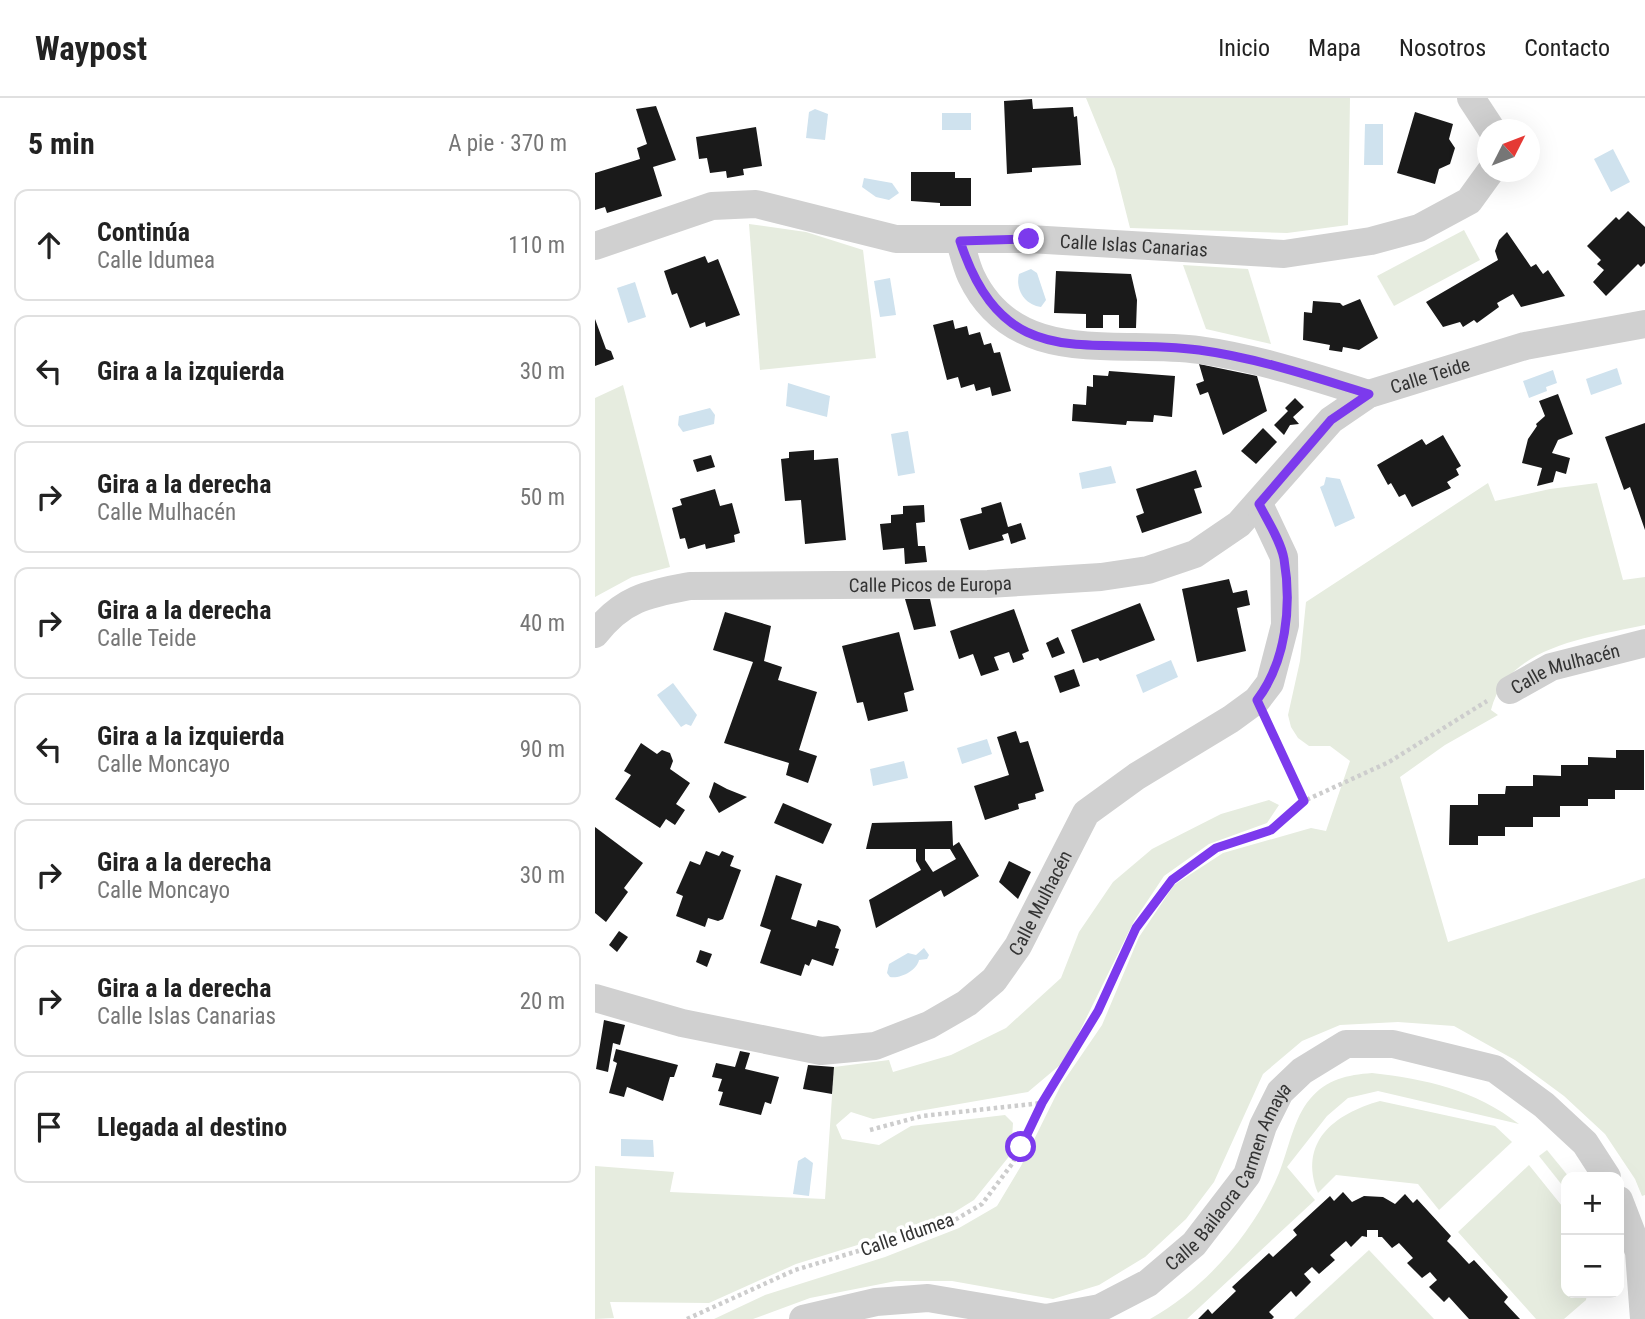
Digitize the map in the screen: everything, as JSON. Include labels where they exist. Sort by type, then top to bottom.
[{"type":"street","points":[[1471,98],[1485,119]]},
{"type":"street","name":"Calle Islas Canarias","points":[[595,246],[712,206],[756,204],[896,239],[1029,239],[1284,254],[1371,241],[1419,228],[1469,201],[1483,182]]},
{"type":"street","points":[[960,241],[971,277],[995,311],[1016,327],[1058,344],[1200,350],[1263,362],[1369,394]]},
{"type":"street","name":"Calle Teide","points":[[1259,504],[1331,420],[1369,394],[1525,346],[1645,324]]},
{"type":"street","name":"Calle Picos de Europa","points":[[595,634],[609,616],[642,595],[690,586],[988,584],[1101,577],[1148,570],[1195,554],[1238,524],[1259,504]]},
{"type":"street","name":"Calle Mulhacén","points":[[595,998],[682,1023],[821,1051],[875,1046],[929,1025],[967,1003],[994,980],[1018,946],[1086,814],[1137,776],[1257,700],[1270,683],[1285,625],[1284,557],[1259,504]]},
{"type":"street","name":"Calle Mulhacén","points":[[1510,690],[1551,667],[1645,643]]},
{"type":"street","name":"Calle Bailaora Carmen Amaya","points":[[803,1319],[876,1302],[928,1298],[1046,1318],[1100,1308],[1148,1283],[1193,1244],[1247,1175],[1263,1126],[1280,1092],[1302,1071],[1346,1044],[1393,1044],[1495,1069],[1544,1105],[1585,1143],[1604,1172]]},
{"type":"street","points":[[1624,1213],[1639,1252],[1644,1319]]},
{"type":"path","name":"Calle Mulhacén","points":[[1304,801],[1389,762],[1510,690]]},
{"type":"path","points":[[1257,700],[1304,801]]},
{"type":"path","name":"Calle Idumea","points":[[687,1319],[795,1270],[948,1224],[982,1204],[1012,1164],[1042,1103],[1098,1011],[1136,928],[1172,880],[1216,848],[1271,830],[1304,801]]},
{"type":"path","points":[[870,1130],[922,1116],[1042,1103]]},
{"type":"shaded area","points":[[1086,98],[1350,98],[1348,225],[1287,233],[1130,228],[1115,169]]},
{"type":"shaded area","points":[[749,224],[806,232],[863,250],[876,358],[760,370]]},
{"type":"shaded area","points":[[1464,230],[1480,260],[1394,306],[1377,276]]},
{"type":"shaded area","points":[[1183,265],[1248,269],[1271,344],[1206,329]]},
{"type":"shaded area","points":[[623,385],[670,567],[632,577],[595,597],[595,398]]},
{"type":"shaded area","points":[[1488,483],[1495,501],[1550,489],[1597,483],[1623,580],[1645,577],[1645,625],[1576,640],[1532,658],[1514,671],[1500,688],[1491,710],[1498,715],[1445,745],[1400,777],[1448,942],[1645,878],[1645,1195],[1642,1196],[1635,1179],[1605,1134],[1564,1096],[1515,1060],[1454,1026],[1398,1022],[1340,1025],[1302,1041],[1263,1074],[1214,1182],[1186,1219],[1145,1257],[1099,1285],[1053,1299],[952,1281],[896,1281],[810,1298],[753,1319],[714,1319],[765,1295],[885,1257],[959,1228],[997,1206],[1021,1166],[1061,1085],[1102,1025],[1139,937],[1174,885],[1223,853],[1311,828],[1326,831],[1350,761],[1330,746],[1309,746],[1298,738],[1291,727],[1288,715],[1300,661],[1306,602]]},
{"type":"shaded area","points":[[1269,800],[1279,805],[1267,823],[1209,844],[1164,876],[1134,921],[1072,1047],[1060,1065],[1028,1092],[873,1119],[851,1112],[836,1125],[842,1139],[879,1145],[911,1126],[1005,1115],[1013,1123],[1011,1154],[974,1200],[945,1218],[796,1264],[709,1303],[610,1302],[614,1318],[595,1319],[595,1166],[674,1172],[670,1192],[825,1199],[834,1067],[889,1060],[893,1072],[951,1055],[1006,1028],[1061,978],[1079,932],[1113,882],[1152,849],[1221,814]]},
{"type":"shaded area","points":[[1372,1073],[1449,1088],[1485,1103],[1519,1124],[1378,1091],[1348,1098],[1327,1116],[1287,1167],[1315,1200],[1187,1319],[1150,1319],[1171,1306],[1209,1275],[1242,1237],[1269,1195],[1304,1106],[1310,1099],[1323,1087],[1338,1079]]},
{"type":"shaded area","points":[[1380,1101],[1495,1126],[1512,1142],[1439,1210],[1418,1184],[1336,1175],[1318,1193],[1313,1175],[1313,1159],[1324,1133],[1348,1114]]},
{"type":"shaded area","points":[[1547,1150],[1565,1172],[1561,1172],[1561,1184],[1539,1156]]},
{"type":"shaded area","points":[[1529,1165],[1561,1205],[1561,1298],[1586,1300],[1564,1319],[1536,1319],[1458,1232]]},
{"type":"shaded area","points":[[1369,1250],[1434,1319],[1294,1319]]},
{"type":"water","points":[[815,109],[828,114],[825,140],[806,138],[809,112]]},
{"type":"water","points":[[942,113],[971,113],[971,130],[942,130]]},
{"type":"water","points":[[1365,124],[1383,124],[1383,165],[1364,165]]},
{"type":"water","points":[[1613,149],[1630,182],[1611,192],[1594,159]]},
{"type":"water","points":[[864,178],[892,183],[899,193],[889,200],[876,197],[862,187]]},
{"type":"water","points":[[1031,269],[1037,273],[1046,300],[1041,307],[1026,300],[1020,291],[1019,274]]},
{"type":"water","points":[[890,278],[896,315],[880,317],[874,281]]},
{"type":"water","points":[[635,282],[646,317],[628,323],[617,288]]},
{"type":"water","points":[[1617,368],[1622,384],[1591,395],[1586,379]]},
{"type":"water","points":[[1553,370],[1557,383],[1546,387],[1547,391],[1529,398],[1523,381]]},
{"type":"water","points":[[788,383],[830,396],[827,417],[786,406]]},
{"type":"water","points":[[710,408],[715,415],[714,424],[683,432],[678,425],[679,416]]},
{"type":"water","points":[[908,431],[915,473],[898,476],[891,434]]},
{"type":"water","points":[[1111,466],[1116,483],[1082,489],[1079,473]]},
{"type":"water","points":[[1326,477],[1340,479],[1355,518],[1335,527],[1320,487],[1324,485]]},
{"type":"water","points":[[1171,660],[1178,677],[1143,693],[1136,675]]},
{"type":"water","points":[[673,683],[697,715],[691,726],[686,724],[681,727],[657,695]]},
{"type":"water","points":[[987,739],[992,754],[962,764],[957,748]]},
{"type":"water","points":[[904,761],[908,778],[873,786],[870,769]]},
{"type":"water","points":[[924,948],[929,955],[927,959],[919,960],[908,973],[890,977],[887,973],[889,964],[908,953],[916,955]]},
{"type":"water","points":[[621,1139],[653,1140],[654,1157],[621,1156]]},
{"type":"water","points":[[805,1157],[813,1163],[809,1196],[793,1194],[798,1161]]},
{"type":"building","points":[[1032,99],[1033,109],[1073,107],[1074,117],[1077,116],[1081,165],[1032,168],[1032,172],[1007,174],[1004,101]]},
{"type":"building","points":[[656,106],[676,160],[653,167],[662,196],[607,213],[605,207],[595,210],[595,173],[640,159],[637,148],[647,144],[636,109]]},
{"type":"building","points":[[1415,112],[1453,124],[1449,139],[1455,148],[1450,164],[1439,169],[1435,184],[1397,173]]},
{"type":"building","points":[[756,127],[762,166],[743,169],[744,175],[727,178],[726,171],[710,173],[707,158],[699,159],[696,137]]},
{"type":"building","points":[[911,172],[955,172],[955,178],[971,178],[971,206],[940,206],[940,203],[911,201]]},
{"type":"building","points":[[1628,211],[1645,227],[1645,263],[1641,267],[1638,264],[1606,296],[1593,282],[1604,270],[1597,264],[1601,260],[1587,246],[1616,217],[1619,220]]},
{"type":"building","points":[[1507,232],[1531,267],[1536,264],[1543,274],[1548,270],[1565,296],[1521,307],[1513,294],[1497,303],[1499,307],[1477,323],[1474,320],[1463,327],[1460,322],[1443,327],[1426,302],[1498,260],[1495,251],[1499,240]]},
{"type":"building","points":[[705,256],[708,263],[718,259],[740,315],[706,327],[705,322],[690,328],[677,293],[672,295],[664,271]]},
{"type":"building","points":[[1056,271],[1131,274],[1137,300],[1136,328],[1119,328],[1119,315],[1103,315],[1103,328],[1086,328],[1086,314],[1054,313]]},
{"type":"building","points":[[1360,299],[1378,338],[1359,350],[1343,347],[1342,352],[1329,350],[1330,345],[1303,340],[1304,312],[1312,313],[1313,301],[1340,303],[1343,306]]},
{"type":"building","points":[[595,319],[606,349],[611,351],[614,359],[595,366]]},
{"type":"building","points":[[953,320],[955,329],[967,326],[969,335],[980,332],[984,345],[991,343],[994,353],[1000,352],[1011,391],[992,396],[990,387],[976,391],[974,384],[961,388],[958,377],[947,380],[933,325]]},
{"type":"building","points":[[1199,364],[1257,376],[1267,411],[1223,435],[1208,392],[1200,395],[1196,384],[1204,381]]},
{"type":"building","points":[[1109,371],[1175,376],[1172,417],[1154,415],[1153,422],[1127,421],[1126,425],[1072,421],[1073,404],[1086,405],[1087,386],[1093,387],[1093,375],[1108,376]]},
{"type":"building","points":[[1558,394],[1573,434],[1558,440],[1552,453],[1570,458],[1566,474],[1556,471],[1553,482],[1537,486],[1542,468],[1522,463],[1528,439],[1536,424],[1545,416],[1539,401]]},
{"type":"building","points":[[1295,398],[1304,407],[1293,417],[1299,424],[1290,425],[1284,435],[1274,425],[1288,411],[1285,408]]},
{"type":"building","points":[[1645,423],[1645,530],[1630,487],[1624,490],[1605,437]]},
{"type":"building","points":[[1263,428],[1277,442],[1256,464],[1241,451]]},
{"type":"building","points":[[1443,435],[1461,466],[1456,469],[1459,475],[1447,482],[1451,488],[1412,507],[1405,494],[1399,497],[1391,483],[1388,485],[1377,465],[1422,439],[1426,445]]},
{"type":"building","points":[[814,450],[814,460],[838,458],[846,540],[805,544],[801,500],[785,501],[781,459],[789,458],[789,452]]},
{"type":"building","points":[[711,455],[715,467],[697,472],[693,460]]},
{"type":"building","points":[[1196,470],[1202,487],[1194,489],[1202,513],[1142,533],[1136,516],[1144,513],[1136,489]]},
{"type":"building","points":[[715,489],[720,506],[732,503],[740,533],[734,535],[735,542],[706,549],[705,544],[688,549],[685,538],[680,539],[672,508],[682,505],[680,499]]},
{"type":"building","points":[[1001,502],[1008,527],[1021,523],[1026,539],[1011,544],[1008,533],[1002,535],[1004,540],[969,550],[960,519],[982,513],[981,508]]},
{"type":"building","points":[[924,505],[925,522],[916,523],[918,546],[925,546],[927,562],[905,564],[904,548],[883,550],[880,524],[891,523],[891,515],[903,514],[903,506]]},
{"type":"building","points":[[1229,579],[1233,593],[1247,590],[1250,605],[1237,608],[1246,651],[1197,662],[1182,589]]},
{"type":"building","points":[[905,599],[930,599],[936,626],[914,630]]},
{"type":"building","points":[[1140,603],[1155,640],[1100,661],[1098,658],[1083,663],[1071,630]]},
{"type":"building","points":[[1014,609],[1029,651],[1022,654],[1024,659],[1013,663],[1009,652],[994,657],[999,670],[981,676],[973,654],[959,659],[950,631]]},
{"type":"building","points":[[725,612],[771,626],[764,661],[782,667],[778,680],[817,692],[799,750],[817,756],[808,783],[786,775],[789,763],[724,743],[753,662],[713,650]]},
{"type":"building","points":[[899,632],[914,690],[904,693],[908,711],[868,721],[863,702],[857,703],[842,646]]},
{"type":"building","points":[[1058,637],[1065,653],[1052,658],[1046,643]]},
{"type":"building","points":[[1074,669],[1080,686],[1060,693],[1054,676]]},
{"type":"building","points":[[1016,731],[1020,743],[1028,741],[1044,791],[1035,794],[1036,799],[1018,804],[1019,809],[985,820],[974,786],[1009,775],[997,737]]},
{"type":"building","points":[[641,743],[657,754],[662,750],[670,753],[673,761],[670,769],[690,783],[676,804],[685,810],[675,825],[666,819],[660,828],[615,799],[631,775],[624,771]]},
{"type":"building","points":[[1616,750],[1644,750],[1644,790],[1615,790],[1615,799],[1588,799],[1588,806],[1560,806],[1560,817],[1533,817],[1533,827],[1505,827],[1505,836],[1478,836],[1478,845],[1449,845],[1450,805],[1478,805],[1478,794],[1505,794],[1506,786],[1533,786],[1533,775],[1561,776],[1561,765],[1588,765],[1588,757],[1616,758]]},
{"type":"building","points":[[714,782],[747,797],[719,813],[709,797]]},
{"type":"building","points":[[783,803],[832,824],[823,844],[774,823]]},
{"type":"building","points":[[952,821],[953,846],[959,842],[979,876],[944,897],[941,890],[876,928],[869,900],[921,870],[916,861],[916,849],[866,849],[872,823]],"holes":[[[925,849],[950,849],[956,859],[933,872],[925,860]]]},
{"type":"building","points":[[595,827],[643,863],[624,888],[628,892],[606,922],[595,913]]},
{"type":"building","points":[[706,851],[719,856],[722,851],[734,856],[730,866],[741,870],[723,919],[718,921],[708,918],[705,927],[676,916],[683,896],[676,893],[690,861],[700,865]]},
{"type":"building","points":[[1009,861],[1031,872],[1018,899],[999,882]]},
{"type":"building","points":[[776,875],[802,884],[791,919],[816,927],[818,920],[838,926],[841,930],[835,948],[839,949],[833,966],[812,959],[809,966],[805,964],[801,976],[760,963],[771,930],[760,926]]},
{"type":"building","points":[[619,931],[628,937],[617,952],[609,945]]},
{"type":"building","points":[[700,950],[712,954],[707,967],[696,962]]},
{"type":"building","points":[[604,1020],[625,1025],[620,1045],[613,1043],[608,1072],[596,1069]]},
{"type":"building","points":[[616,1049],[678,1065],[674,1077],[670,1077],[663,1101],[627,1087],[624,1097],[609,1093],[617,1063],[613,1061]]},
{"type":"building","points":[[740,1051],[750,1053],[745,1069],[779,1077],[771,1104],[765,1102],[761,1115],[719,1105],[723,1092],[718,1091],[722,1079],[712,1077],[716,1063],[735,1067]]},
{"type":"building","points":[[808,1065],[834,1067],[832,1094],[803,1089]]},
{"type":"building","points":[[1343,1192],[1352,1202],[1364,1196],[1383,1197],[1395,1204],[1405,1194],[1413,1203],[1417,1199],[1451,1236],[1447,1241],[1469,1264],[1474,1260],[1508,1297],[1504,1302],[1520,1319],[1469,1319],[1449,1297],[1444,1302],[1429,1287],[1437,1280],[1430,1272],[1422,1278],[1407,1263],[1413,1258],[1399,1243],[1392,1248],[1382,1237],[1378,1237],[1378,1230],[1367,1230],[1367,1237],[1362,1236],[1351,1247],[1346,1241],[1330,1255],[1335,1260],[1319,1274],[1312,1267],[1304,1274],[1311,1282],[1296,1297],[1291,1291],[1269,1312],[1274,1317],[1272,1319],[1198,1319],[1208,1309],[1212,1314],[1236,1291],[1232,1287],[1269,1253],[1273,1257],[1297,1235],[1293,1230],[1330,1196],[1334,1201]]},
{"type":"route","points":[[1021,1147],[1042,1103],[1098,1011],[1136,928],[1172,880],[1216,848],[1271,830],[1304,801],[1257,700],[1270,683],[1280,654],[1285,625],[1284,557],[1259,504],[1331,420],[1369,394],[1263,362],[1200,350],[1161,346],[1058,344],[1016,327],[995,311],[971,277],[960,241],[1029,239]]}]
